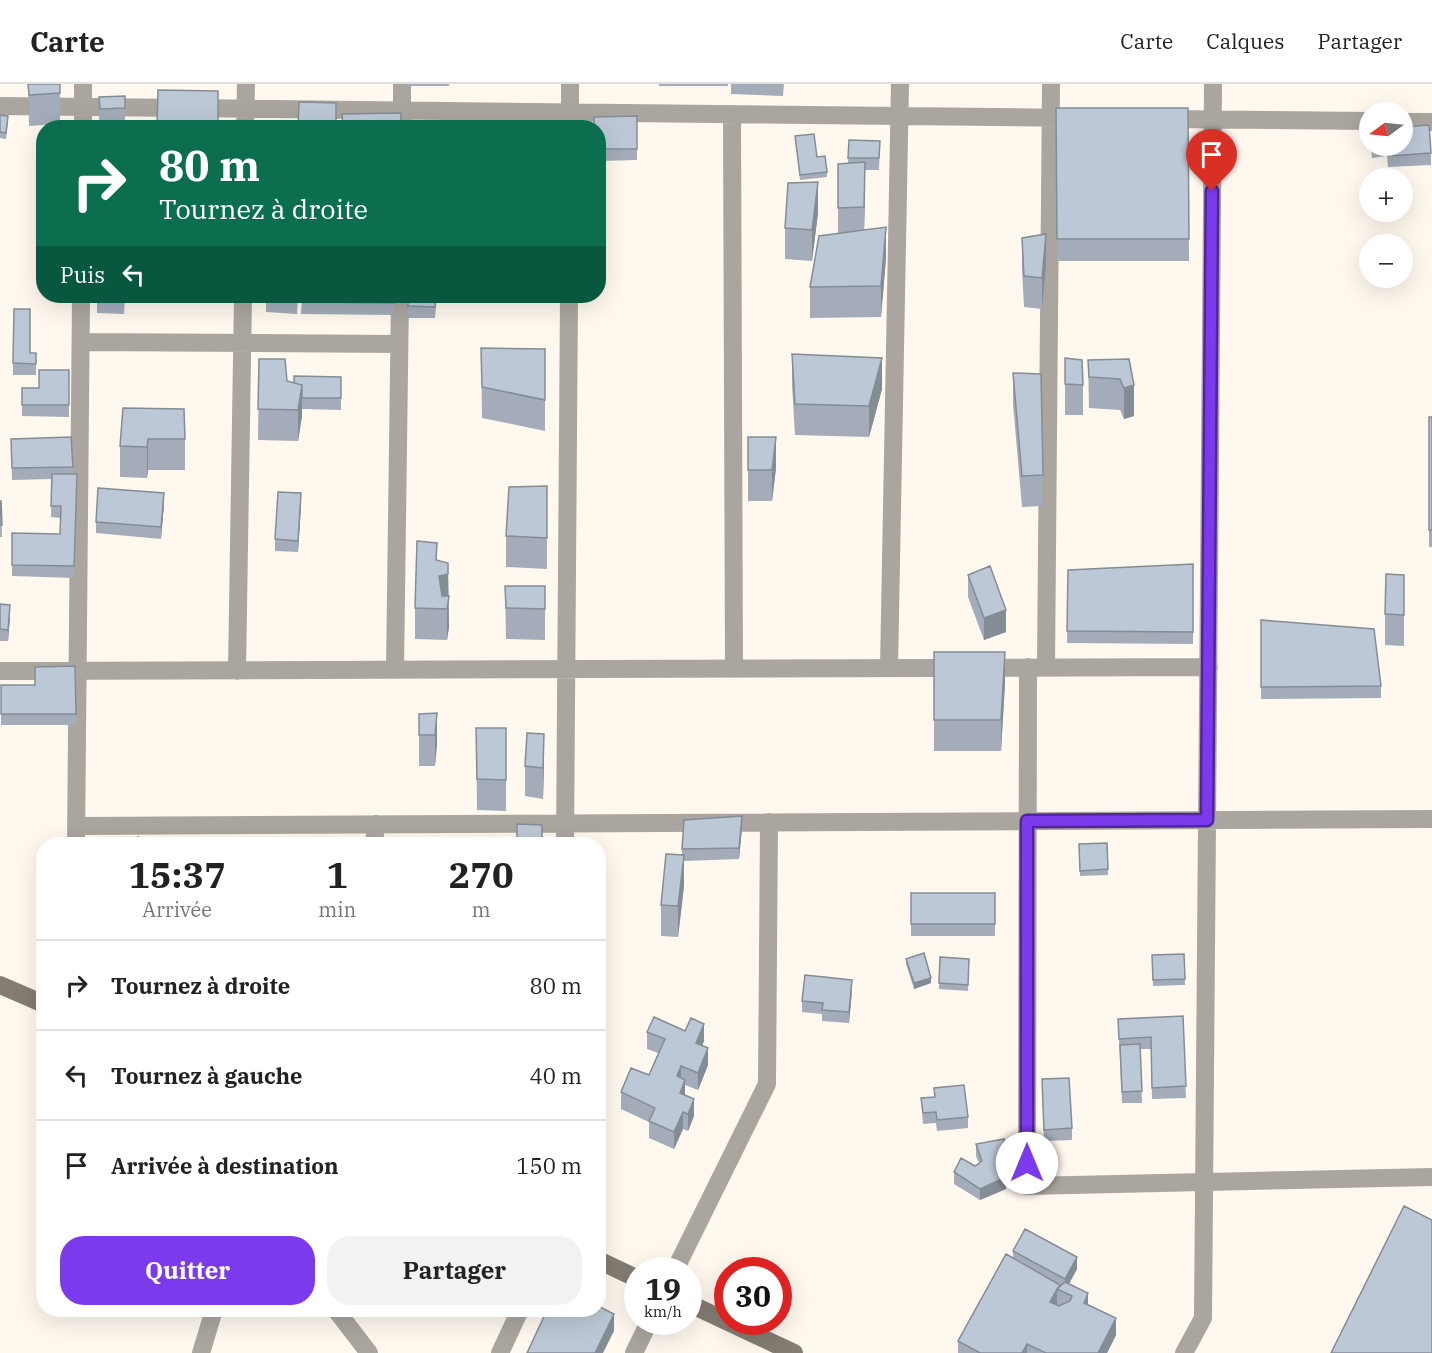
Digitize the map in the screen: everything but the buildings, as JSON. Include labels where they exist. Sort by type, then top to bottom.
[{"type":"street","points":[[83,84],[83,120]]},
{"type":"street","points":[[245,120],[246,84]]},
{"type":"street","points":[[402,84],[402,119]]},
{"type":"street","points":[[570,84],[570,120]]},
{"type":"street","points":[[889,668],[900,84]]},
{"type":"street","points":[[1046,667],[1051,84]]},
{"type":"street","points":[[1184,1353],[1203,1318],[1213,84]]},
{"type":"street","points":[[0,106],[246,108],[402,119],[570,120],[732,114],[1097,118]]},
{"type":"street","points":[[732,114],[734,669]]},
{"type":"street","points":[[1143,119],[1359,122]]},
{"type":"street","points":[[1413,122],[1432,122]]},
{"type":"street","points":[[76,837],[81,303]]},
{"type":"street","points":[[237,671],[243,303]]},
{"type":"street","points":[[395,670],[400,303]]},
{"type":"street","points":[[565,837],[569,303]]},
{"type":"street","points":[[81,342],[399,344]]},
{"type":"street","points":[[1028,667],[1027,1186],[1432,1177]]},
{"type":"street","points":[[0,671],[1209,667]]},
{"type":"street","points":[[77,826],[1432,819]]},
{"type":"street","points":[[681,1257],[767,1084],[769,822]]},
{"type":"street","points":[[375,837],[376,825]]},
{"type":"street","points":[[0,985],[36,1001]]},
{"type":"street","points":[[606,1264],[624,1272]]},
{"type":"street","points":[[702,1310],[794,1353]]},
{"type":"street","points":[[201,1353],[212,1317]]},
{"type":"street","points":[[341,1317],[369,1353]]},
{"type":"street","points":[[500,1353],[517,1317]]},
{"type":"street","points":[[633,1353],[642,1335]]},
{"type":"route","points":[[1027,1163],[1027,821],[1207,820],[1212,191]]}]
